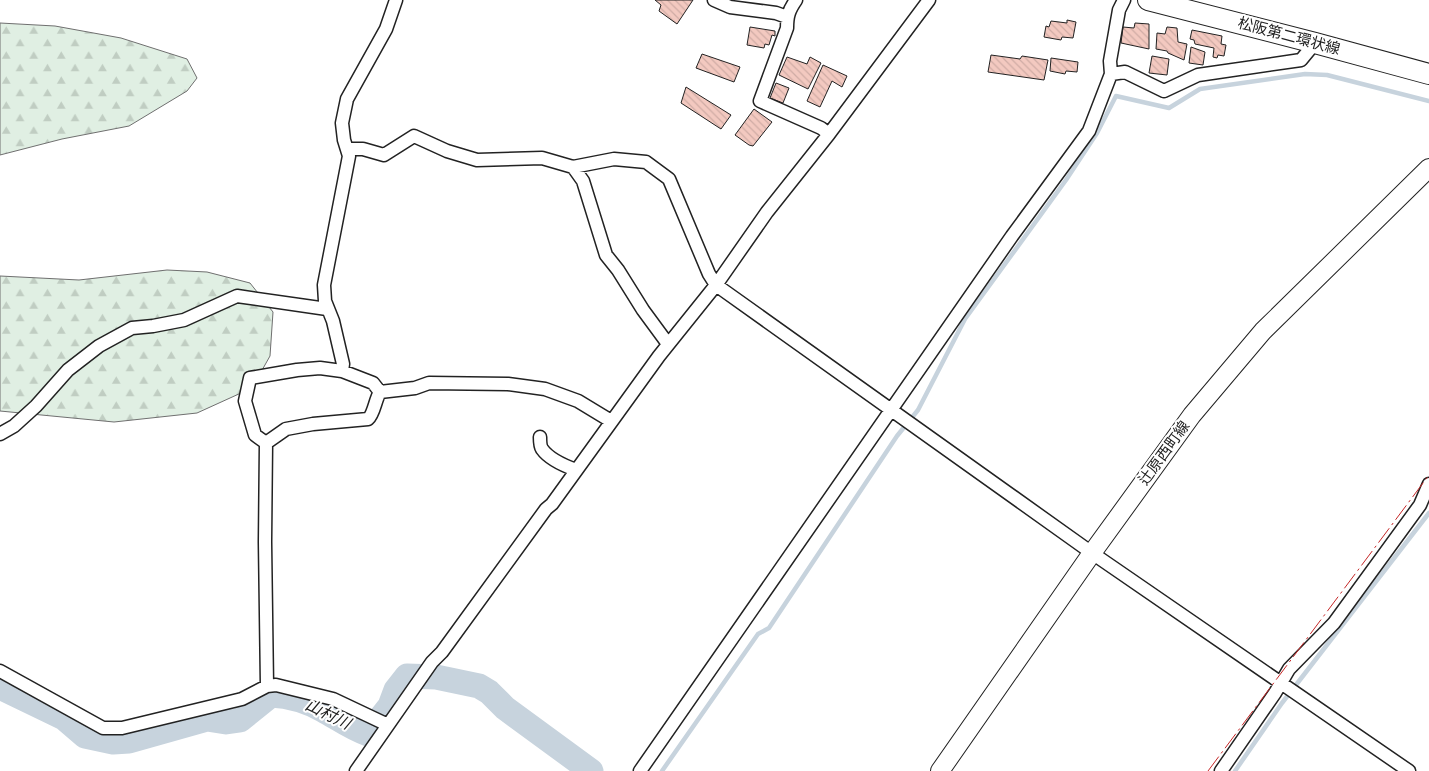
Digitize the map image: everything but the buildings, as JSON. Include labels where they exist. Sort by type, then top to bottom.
[{"type":"main road","name":"松阪第二環状線","points":[[1148,0],[1429,74]]},
{"type":"main road","name":"辻原西町線","points":[[940,771],[1092,553],[1192,415],[1263,331],[1429,168]]},
{"type":"street","points":[[342,370],[343,364],[333,321],[325,301],[324,285],[349,156],[344,140],[342,123],[347,98],[386,29],[396,0]]},
{"type":"street","points":[[714,0],[730,7],[776,13],[787,17]]},
{"type":"street","points":[[796,0],[790,8],[787,17],[787,28],[760,102],[820,128],[829,134]]},
{"type":"street","points":[[356,771],[432,662],[442,652],[668,344],[716,285],[767,212],[829,134],[929,0]]},
{"type":"street","points":[[640,771],[1012,236],[1089,131],[1111,74],[1110,61],[1119,10],[1124,0]]},
{"type":"street","points":[[1111,74],[1125,72],[1164,91],[1198,75],[1301,60],[1315,43]]},
{"type":"street","points":[[347,149],[363,149],[384,155],[414,136],[448,151],[477,160],[542,158],[573,167],[614,159],[646,162],[669,179],[709,274],[716,285],[1092,553],[1409,771]]},
{"type":"street","points":[[573,167],[583,181],[606,255],[668,344]]},
{"type":"street","points":[[0,434],[14,426],[36,406],[68,370],[99,346],[132,328],[184,320],[237,296],[328,308]]},
{"type":"street","points":[[266,444],[255,435],[245,402],[250,378],[313,369],[342,370],[372,383],[380,392]]},
{"type":"street","points":[[380,392],[415,388],[429,383],[508,384],[545,389],[578,401],[611,421]]},
{"type":"street","points":[[266,444],[286,429],[314,424],[368,419],[372,416],[375,400],[380,392]]},
{"type":"street","points":[[540,437],[541,448],[547,454],[565,466],[576,470]]},
{"type":"street","points":[[266,444],[267,686]]},
{"type":"street","points":[[1221,771],[1275,693],[1289,669],[1334,623],[1420,505],[1429,484]]},
{"type":"street","points":[[0,671],[103,728],[122,728],[242,699],[267,686],[276,685],[333,699],[388,725]]},
{"type":"green space","points":[[0,23],[55,26],[121,38],[187,59],[197,78],[187,91],[129,126],[62,139],[0,155]]},
{"type":"green space","points":[[167,270],[207,272],[250,283],[273,312],[270,356],[252,388],[197,413],[114,422],[0,411],[0,276],[79,280]]},
{"type":"waterway","points":[[662,771],[758,634],[769,628],[897,436],[918,410],[965,319],[1066,180],[1097,133],[1116,96],[1169,108],[1200,89],[1305,74],[1327,75],[1429,101]]},
{"type":"waterway","points":[[1235,771],[1282,703],[1429,513]]},
{"type":"waterway","name":"山村川","points":[[0,687],[64,718],[85,736],[113,742],[129,741],[207,719],[226,722],[240,720],[271,695],[284,696],[311,704],[368,734],[390,706],[396,690],[407,676],[436,677],[479,686],[489,692],[505,708],[591,771]]},
{"type":"power","points":[[1208,771],[1429,475]]}]
